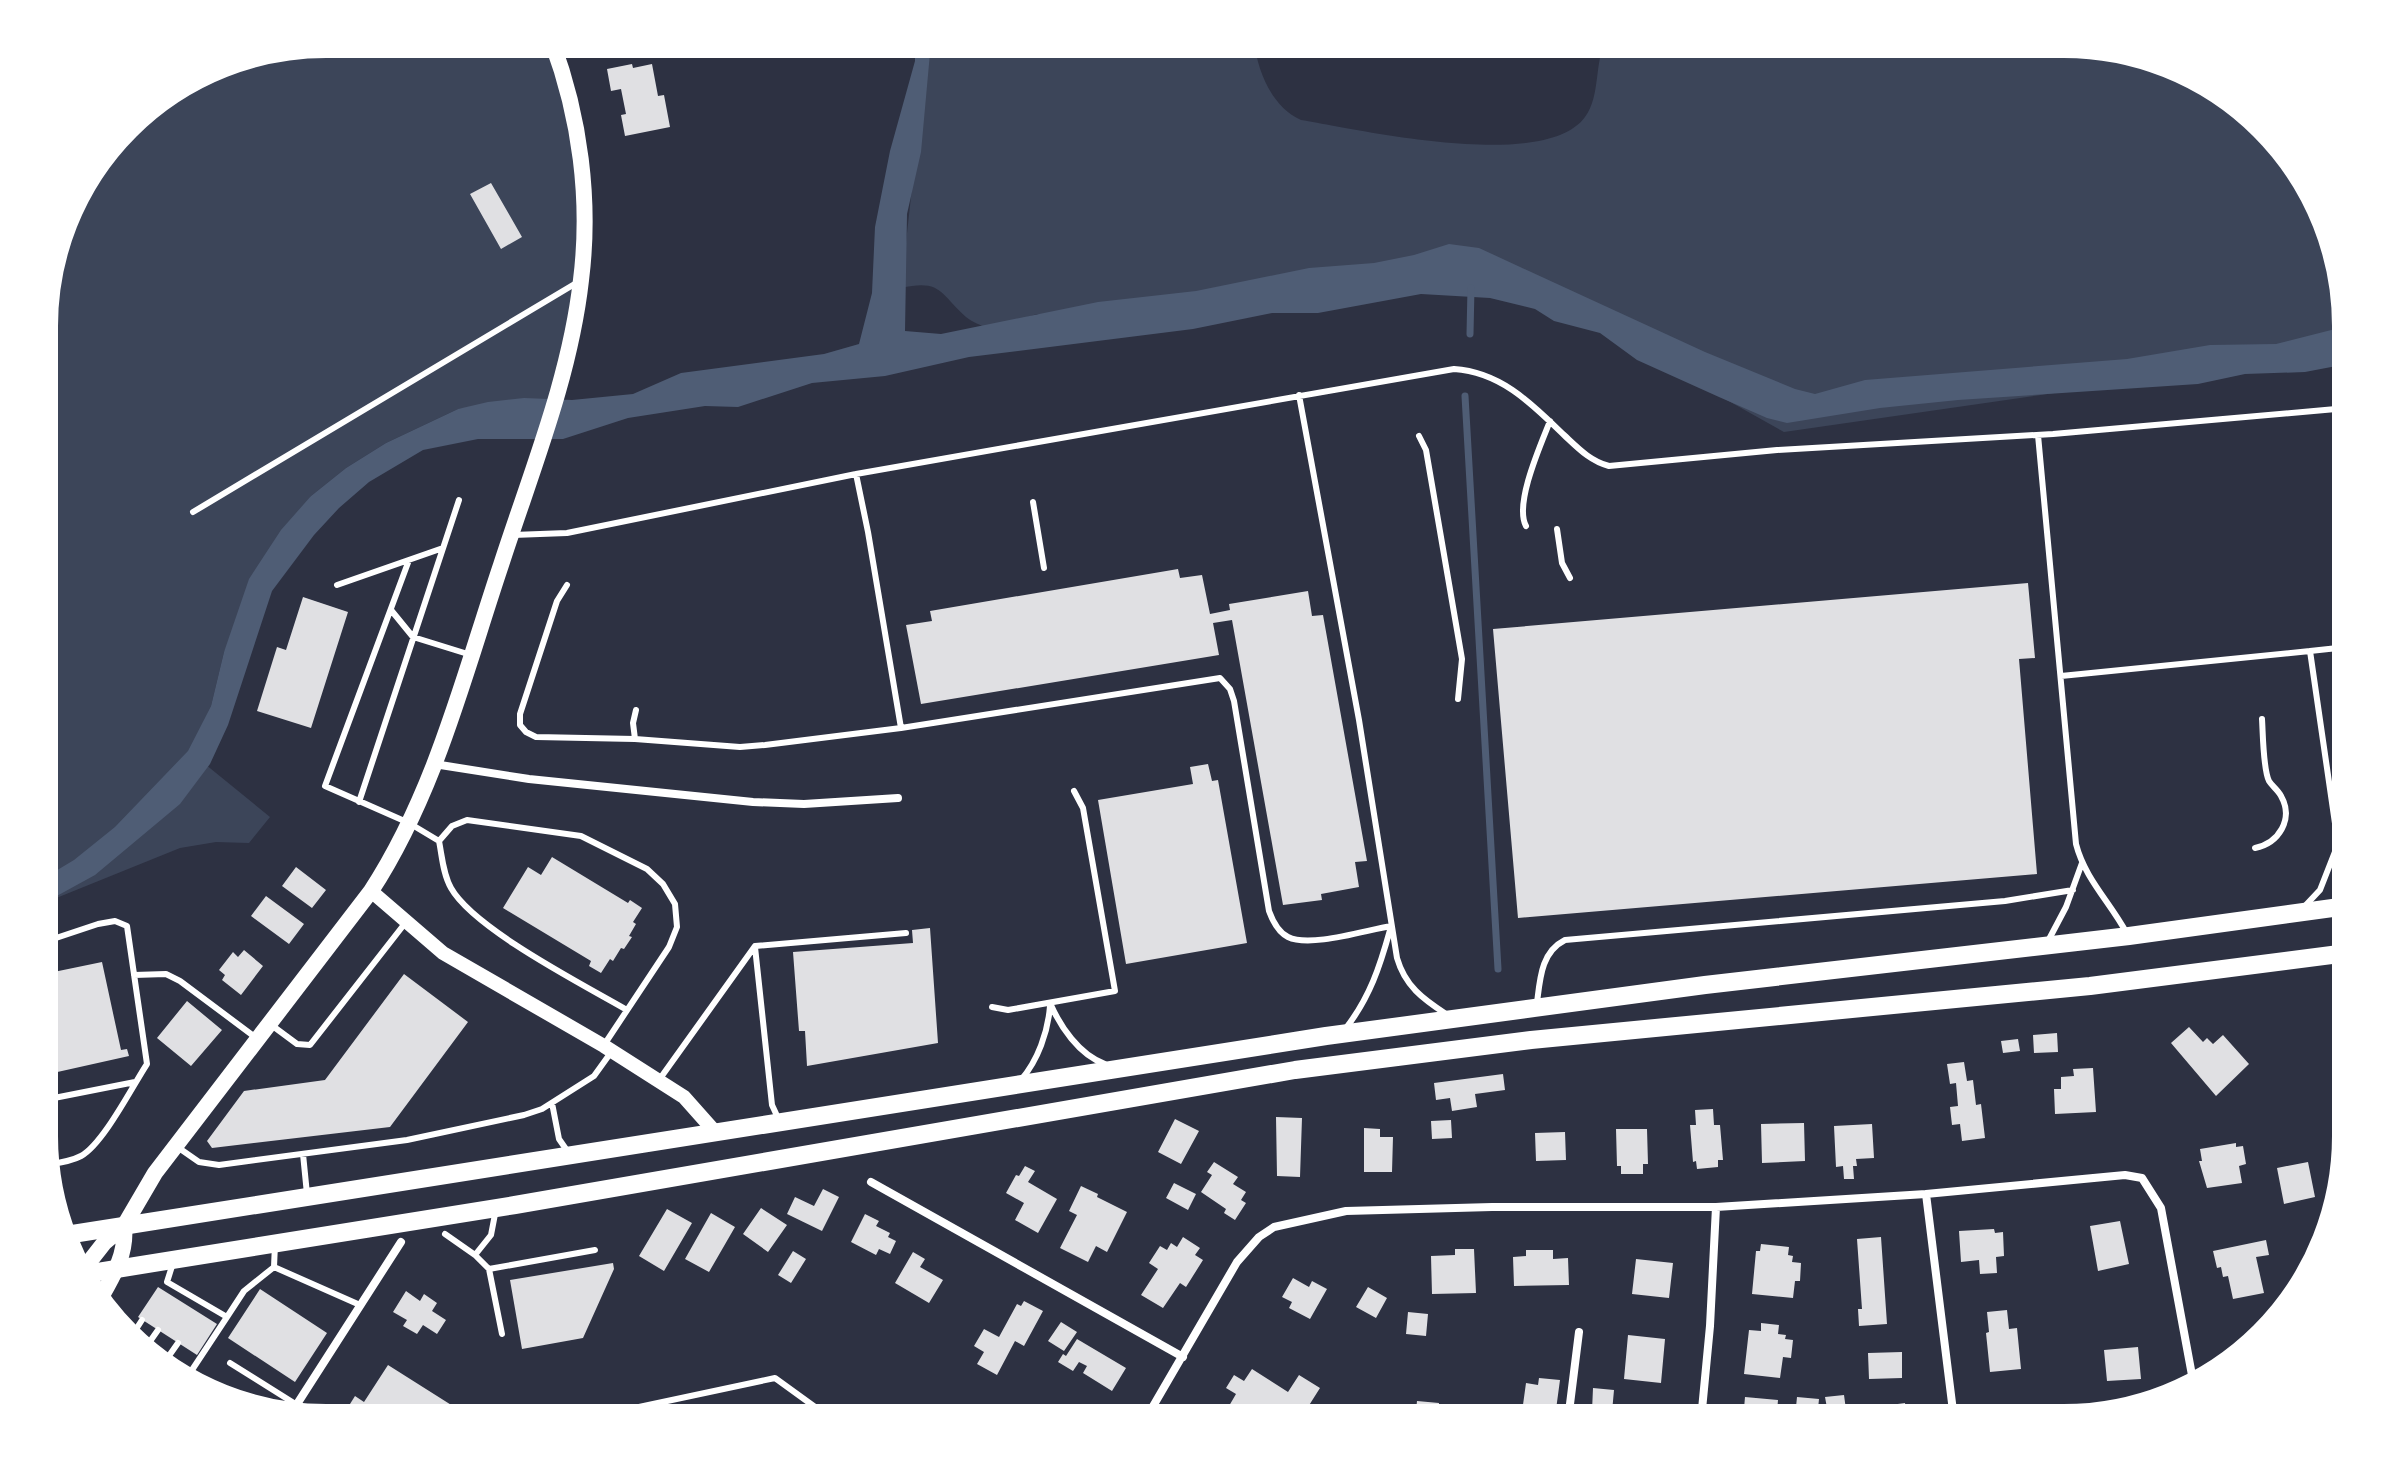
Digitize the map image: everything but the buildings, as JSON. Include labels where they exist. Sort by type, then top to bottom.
[{"type":"highway","points":[[75,1234],[1341,1033],[1536,1006],[2129,936],[2333,908]]},
{"type":"highway","points":[[93,1273],[496,1208],[1187,1087],[1373,1059],[1585,1034],[2090,986],[2333,955]]},
{"type":"main road","points":[[88,1263],[104,1243],[124,1226],[155,1173],[371,891],[391,860],[434,764],[557,390],[568,354],[582,280],[584,218],[581,155],[556,56]]},
{"type":"main road","points":[[105,1290],[123,1255],[126,1240],[124,1226]]},
{"type":"street","points":[[434,764],[529,779],[753,802],[804,804],[898,798]]},
{"type":"street","points":[[371,891],[443,953],[684,1097],[716,1133]]},
{"type":"street","points":[[1154,1406],[1237,1262],[1259,1237],[1274,1227],[1346,1211],[1492,1207],[1716,1207],[1926,1194],[2125,1175],[2142,1178],[2161,1208],[2192,1373]]},
{"type":"street","points":[[871,1182],[1183,1357]]},
{"type":"street","points":[[1926,1194],[1952,1405]]},
{"type":"street","points":[[1702,1405],[1716,1207]]},
{"type":"street","points":[[297,1404],[401,1242]]},
{"type":"street","points":[[1570,1405],[1579,1332]]},
{"type":"lane","points":[[193,512],[582,280]]},
{"type":"lane","points":[[511,535],[567,533],[856,474],[1454,369],[1471,370],[1508,387],[1594,462],[1609,466],[1777,450],[2038,435],[2333,409]]},
{"type":"lane","points":[[1299,395],[1359,720],[1397,958],[1407,982],[1451,1018]]},
{"type":"lane","points":[[1526,526],[1523,512],[1530,476],[1550,421]]},
{"type":"lane","points":[[2038,435],[2076,844],[2082,863],[2096,888],[2129,936]]},
{"type":"lane","points":[[1419,436],[1426,450],[1462,659],[1458,699]]},
{"type":"lane","points":[[856,474],[901,728]]},
{"type":"lane","points":[[359,802],[459,500]]},
{"type":"lane","points":[[1033,502],[1044,568]]},
{"type":"lane","points":[[1557,529],[1562,563],[1570,578]]},
{"type":"lane","points":[[337,585],[443,548]]},
{"type":"lane","points":[[409,560],[325,786],[409,823],[439,841],[451,889],[474,913],[508,939],[627,1010]]},
{"type":"lane","points":[[567,585],[552,614],[522,704],[520,725],[526,732],[547,738],[635,739],[740,747],[901,728],[1220,678],[1230,689],[1234,701],[1269,911],[1274,924],[1284,935],[1300,941],[1391,926]]},
{"type":"lane","points":[[391,610],[413,637],[471,655]]},
{"type":"lane","points":[[2061,676],[2333,649]]},
{"type":"lane","points":[[2310,651],[2333,810]]},
{"type":"lane","points":[[635,739],[633,723],[636,710]]},
{"type":"lane","points":[[2255,848],[2273,842],[2278,836],[2285,812],[2280,794],[2268,780],[2262,719]]},
{"type":"lane","points":[[992,1007],[1008,1010],[1115,991],[1083,808],[1074,791]]},
{"type":"lane","points":[[175,1146],[199,1162],[211,1165],[407,1140],[524,1115],[552,1103],[594,1076],[627,1010],[669,947],[677,927],[675,904],[663,884],[647,869],[581,836],[563,832],[467,820],[452,826],[439,841]]},
{"type":"lane","points":[[2296,914],[2320,890],[2333,857]]},
{"type":"lane","points":[[2046,946],[2073,890],[2082,863]]},
{"type":"lane","points":[[1536,1006],[1545,962],[1555,945],[1565,940],[2005,901],[2073,890]]},
{"type":"lane","points":[[56,938],[115,921],[127,926],[147,1064],[98,1141],[84,1155],[58,1163]]},
{"type":"lane","points":[[270,1024],[297,1044],[310,1045],[406,922]]},
{"type":"lane","points":[[1341,1033],[1368,995],[1391,926]]},
{"type":"lane","points":[[659,1080],[755,946],[906,933]]},
{"type":"lane","points":[[755,946],[772,1105],[780,1121]]},
{"type":"lane","points":[[134,975],[166,974],[180,981],[258,1039]]},
{"type":"lane","points":[[1050,1003],[1057,1018],[1083,1051],[1099,1062],[1118,1068]]},
{"type":"lane","points":[[1017,1085],[1035,1059],[1049,1019],[1050,1003]]},
{"type":"lane","points":[[56,1098],[136,1081]]},
{"type":"lane","points":[[552,1103],[559,1139],[570,1155]]},
{"type":"lane","points":[[303,1154],[307,1198]]},
{"type":"lane","points":[[475,1255],[491,1235],[496,1208]]},
{"type":"lane","points":[[445,1234],[489,1269],[502,1334]]},
{"type":"lane","points":[[192,1371],[244,1291],[274,1267],[275,1244]]},
{"type":"lane","points":[[489,1269],[595,1250]]},
{"type":"lane","points":[[163,1290],[174,1260]]},
{"type":"lane","points":[[274,1267],[360,1305]]},
{"type":"lane","points":[[167,1282],[227,1317]]},
{"type":"lane","points":[[177,1299],[183,1291]]},
{"type":"lane","points":[[198,1313],[204,1304]]},
{"type":"lane","points":[[137,1328],[142,1320]]},
{"type":"lane","points":[[149,1340],[158,1330]]},
{"type":"lane","points":[[169,1355],[178,1343]]},
{"type":"lane","points":[[230,1363],[296,1404]]},
{"type":"lane","points":[[645,1406],[775,1378],[813,1406]]},
{"type":"shaded area","points":[[326,56],[557,56],[584,218],[555,400],[458,409],[386,443],[346,468],[311,496],[224,652],[211,706],[189,751],[270,817],[249,843],[216,842],[180,848],[56,898],[56,326],[58,291],[70,239],[92,191],[123,148],[148,123],[176,102],[239,70],[291,58]]},
{"type":"shaded area","points":[[915,56],[930,56],[921,152],[907,214],[905,331],[941,334],[1098,302],[1196,291],[1309,268],[1374,263],[1449,244],[1479,248],[1705,352],[1795,389],[1815,394],[1865,380],[2127,359],[2210,345],[2276,344],[2333,330],[2333,367],[2305,372],[2245,374],[2198,384],[1880,408],[1787,423],[1767,418],[1637,360],[1600,333],[1554,321],[1535,309],[1490,298],[1421,294],[1318,313],[1272,313],[1193,329],[969,357],[885,376],[812,383],[738,407],[705,406],[628,418],[563,439],[478,439],[423,450],[369,482],[339,508],[314,535],[272,591],[228,725],[210,764],[180,804],[95,875],[56,896],[56,871],[115,827],[188,751],[211,706],[224,652],[249,579],[281,530],[311,496],[346,468],[386,443],[458,409],[524,398],[572,400],[633,394],[681,373],[824,354],[859,344],[872,293],[875,227],[890,151]]},
{"type":"shaded area","points":[[926,56],[1257,56],[1274,98],[1301,120],[1407,138],[1493,145],[1532,142],[1564,133],[1585,117],[1593,99],[1600,56],[2064,56],[2099,58],[2134,65],[2167,77],[2199,92],[2228,112],[2267,148],[2288,176],[2320,239],[2329,273],[2333,308],[2333,353],[1784,432],[1491,268],[1049,317],[1037,314],[989,329],[968,319],[933,287],[901,288]]},
{"type":"waterway","points":[[1470,334],[1471,288]]},
{"type":"waterway","points":[[1465,396],[1498,969]]}]
